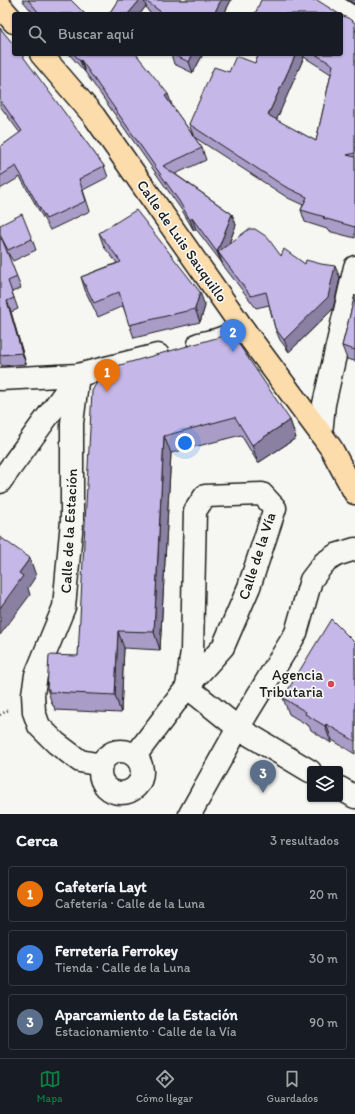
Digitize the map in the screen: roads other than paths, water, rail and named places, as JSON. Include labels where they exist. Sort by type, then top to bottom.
[{"type":"main road","points":[[0,6],[12,20]]},
{"type":"main road","name":"Calle de Luis Sauquillo","points":[[43,56],[94,116],[244,330],[331,448],[355,493]]},
{"type":"street","points":[[325,0],[355,18]]},
{"type":"street","points":[[321,434],[324,404],[355,267]]},
{"type":"street","points":[[0,379],[78,375],[216,340],[244,330]]},
{"type":"street","points":[[0,482],[78,375]]},
{"type":"street","name":"Calle de la Estación","points":[[78,375],[72,423],[72,520],[64,607],[36,674],[33,706],[39,726],[56,743],[80,761],[101,764]]},
{"type":"street","name":"Calle de la Vía","points":[[135,756],[187,687],[223,647],[250,587],[275,508],[262,494],[205,496],[195,511],[192,651],[187,687]]},
{"type":"street","points":[[190,814],[238,728],[296,632],[312,580],[324,563],[336,555],[355,549]]},
{"type":"street","points":[[187,687],[238,728],[307,768]]},
{"type":"street","points":[[124,751],[132,753],[140,762],[142,776],[135,788],[129,792],[122,794],[112,792],[106,788],[100,778],[99,771],[101,764],[104,758],[110,753],[124,751]]},
{"type":"street","points":[[343,790],[355,797]]},
{"type":"place","name":"Ferretería Ferrokey","points":[[233,352]]},
{"type":"place","name":"Cafetería Layt","points":[[107,392]]},
{"type":"place","name":"Agencia Tributaria","points":[[331,684]]},
{"type":"place","name":"Aparcamiento de la Estación","points":[[263,793]]}]
